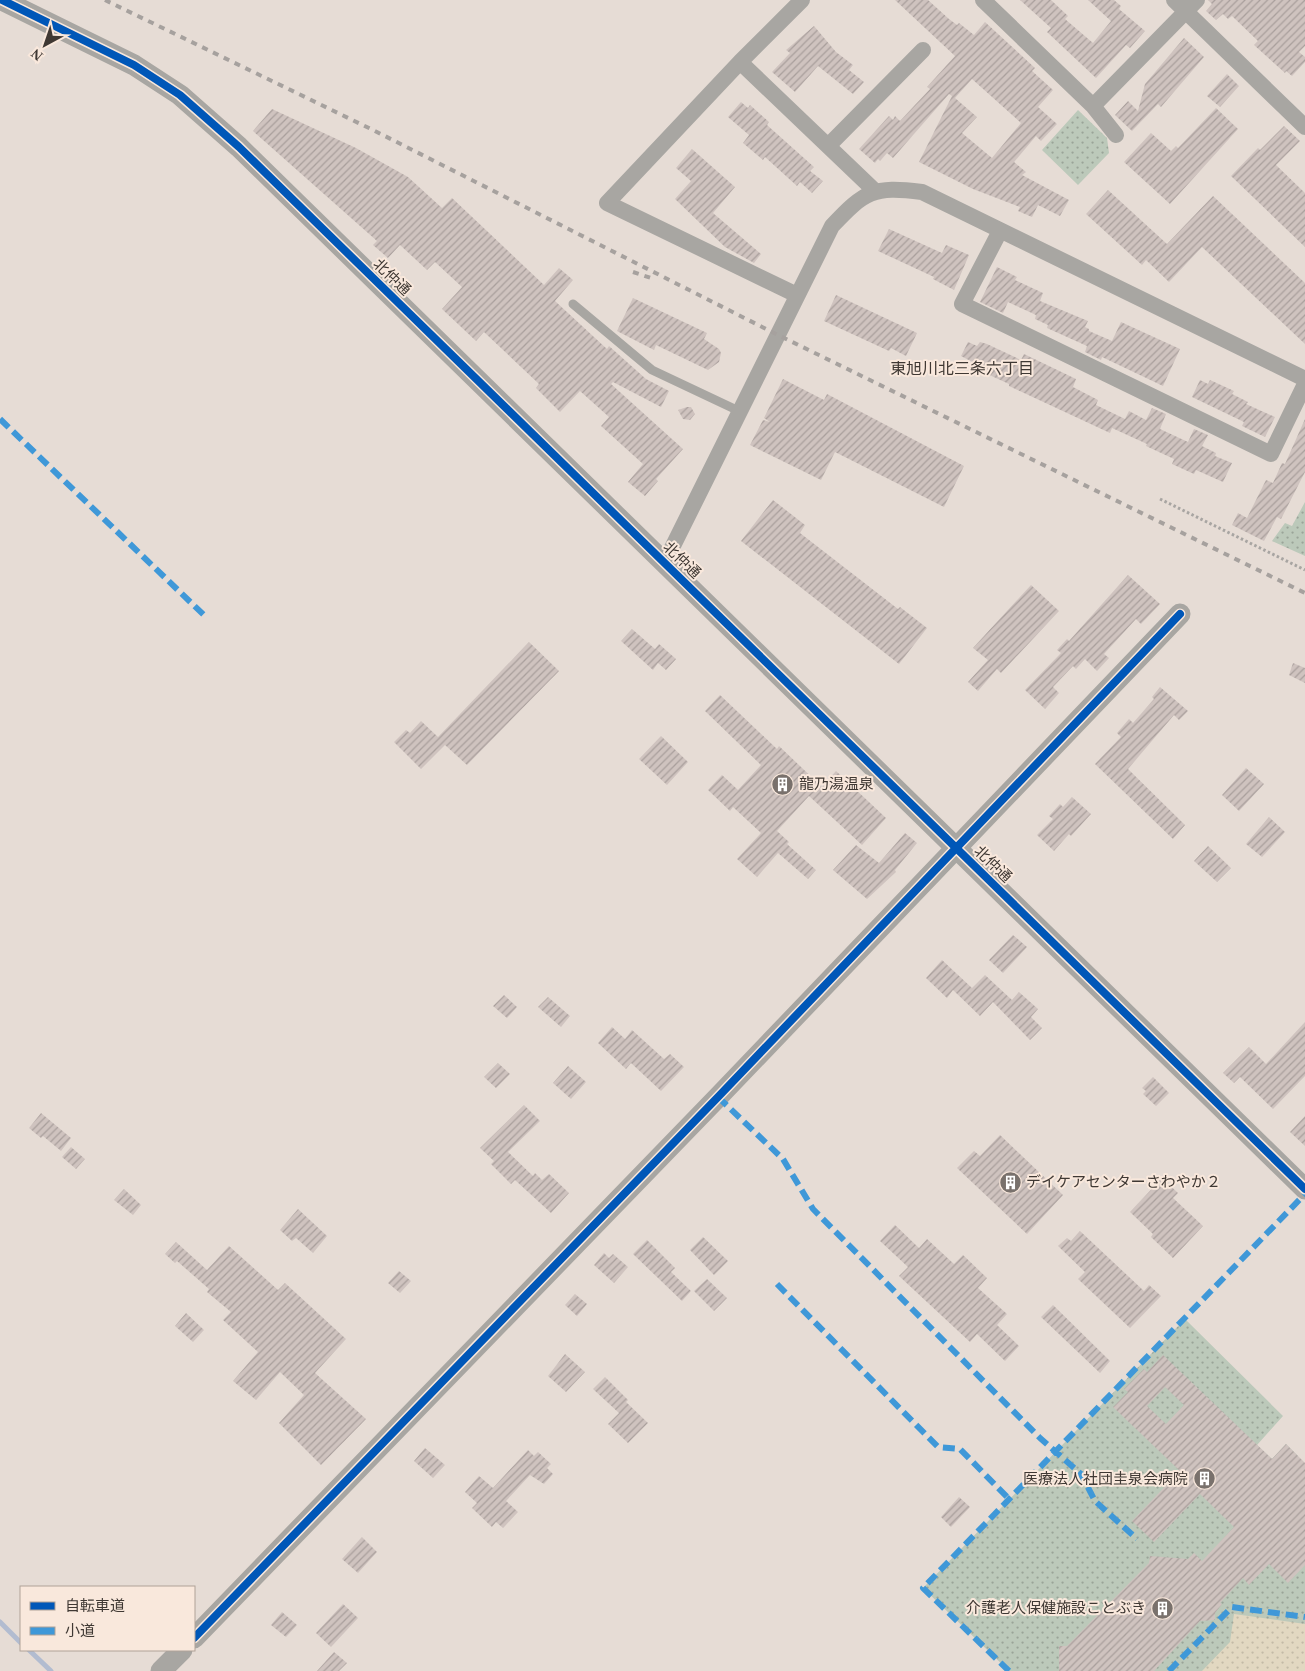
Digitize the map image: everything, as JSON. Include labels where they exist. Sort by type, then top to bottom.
[{"type":"street","name":"北仲通","points":[[2,0],[134,65],[180,95],[239,147],[1305,1189]]},
{"type":"street","points":[[797,295],[607,203],[740,62],[802,0]]},
{"type":"street","points":[[983,0],[1093,106],[1116,135]]},
{"type":"street","points":[[1093,106],[1185,4],[1305,127]]},
{"type":"street","points":[[829,145],[922,50]]},
{"type":"street","points":[[740,62],[875,191]]},
{"type":"street","points":[[665,562],[832,226],[854,203],[875,191],[894,189],[922,192],[1305,378]]},
{"type":"street","points":[[1000,231],[962,304],[1271,454],[1305,384]]},
{"type":"street","points":[[195,1637],[698,1118],[1180,614]]},
{"type":"street","points":[[161,1671],[181,1651]]},
{"type":"lane","points":[[574,304],[652,370],[741,412]]},
{"type":"path","points":[[1160,499],[1305,570]]},
{"type":"green space","points":[[1078,110],[1107,138],[1109,153],[1078,185],[1042,150]]},
{"type":"green space","points":[[1305,502],[1305,556],[1272,541],[1285,523],[1292,526]]},
{"type":"green space","points":[[1185,1319],[1283,1416],[1257,1445],[1272,1459],[1286,1444],[1298,1456],[1287,1468],[1305,1482],[1305,1671],[1009,1671],[923,1588]]},
{"type":"sand","points":[[1234,1614],[1305,1624],[1305,1671],[1202,1671],[1230,1642]]},
{"type":"building","points":[[895,0],[928,0],[949,19],[957,25],[959,23],[974,35],[985,22],[1035,68],[1032,71],[1053,90],[1038,107],[1057,124],[1041,141],[1036,136],[1014,162],[1026,172],[1022,175],[1069,200],[1060,216],[1038,205],[1032,217],[1018,211],[1020,207],[973,189],[919,162],[952,96],[949,94],[893,158],[887,153],[880,161],[878,159],[875,163],[859,149],[889,116],[893,120],[895,116],[900,121],[930,89],[927,87],[955,56]],"holes":[[[972,79],[1021,123],[992,158],[962,133],[977,117],[955,98]]]},
{"type":"building","points":[[1020,0],[1051,0],[1068,16],[1065,19],[1093,43],[1111,21],[1088,0],[1114,0],[1121,6],[1119,9],[1145,31],[1130,48],[1126,45],[1096,78],[1047,32],[1051,28]]},
{"type":"building","points":[[1208,0],[1305,0],[1305,46],[1299,52],[1305,57],[1305,62],[1292,76],[1286,71],[1285,73],[1254,45],[1258,41],[1232,16],[1228,19],[1223,14],[1216,20],[1206,11],[1212,4]]},
{"type":"building","points":[[814,26],[836,52],[853,65],[849,70],[864,82],[853,94],[818,66],[795,92],[772,72],[790,53],[786,50]]},
{"type":"building","points":[[1184,38],[1204,57],[1161,107],[1158,104],[1132,131],[1115,115],[1128,101],[1138,111],[1145,84]]},
{"type":"building","points":[[1227,74],[1239,86],[1220,107],[1207,96]]},
{"type":"building","points":[[741,102],[748,108],[750,105],[769,122],[767,125],[814,167],[810,171],[823,181],[812,193],[800,182],[797,186],[765,157],[763,160],[743,143],[749,135],[728,117]]},
{"type":"building","points":[[1216,108],[1238,129],[1170,204],[1124,162],[1151,133],[1171,151],[1176,146],[1178,148]]},
{"type":"building","points":[[272,109],[356,148],[408,177],[442,208],[452,198],[544,285],[559,268],[573,280],[555,301],[607,349],[609,346],[646,379],[669,391],[661,407],[613,382],[611,384],[683,449],[656,479],[658,481],[645,496],[628,482],[643,464],[601,426],[609,417],[580,391],[560,412],[536,388],[539,384],[484,332],[476,341],[442,309],[462,287],[435,262],[427,270],[400,245],[388,258],[373,245],[377,241],[253,131]]},
{"type":"building","points":[[1284,126],[1300,141],[1276,165],[1305,193],[1305,247],[1231,176],[1258,148],[1260,150]]},
{"type":"building","points":[[692,149],[735,187],[713,213],[761,254],[754,263],[725,247],[675,199],[691,181],[676,168]]},
{"type":"building","points":[[1108,190],[1167,244],[1213,196],[1305,283],[1305,344],[1202,247],[1169,282],[1146,260],[1142,265],[1086,214]]},
{"type":"building","points":[[889,229],[942,253],[946,245],[969,255],[954,290],[933,279],[934,277],[878,251]]},
{"type":"building","points":[[997,267],[1017,277],[1015,280],[1043,293],[1040,301],[1088,321],[1085,327],[1089,331],[1112,341],[1121,322],[1180,349],[1163,386],[1102,357],[1101,360],[1085,352],[1087,346],[1047,328],[1048,325],[1035,319],[1036,315],[1008,302],[1003,313],[980,302]]},
{"type":"building","points":[[836,295],[917,333],[906,356],[891,348],[889,351],[824,321]]},
{"type":"building","points":[[633,298],[707,333],[704,339],[719,349],[721,353],[719,362],[708,370],[656,345],[654,350],[617,331]]},
{"type":"building","points":[[968,342],[977,346],[980,342],[987,344],[1021,360],[1024,354],[1076,379],[1073,387],[1098,400],[1096,405],[1125,419],[1129,411],[1146,420],[1152,408],[1166,414],[1160,429],[1188,442],[1194,429],[1208,435],[1202,446],[1216,453],[1215,456],[1232,463],[1223,482],[1196,470],[1194,474],[1172,464],[1174,459],[1146,446],[1147,444],[1112,428],[1110,433],[985,373],[986,369],[961,356]]},
{"type":"building","points":[[783,379],[824,400],[827,394],[964,466],[944,507],[835,452],[821,480],[750,445],[763,420],[770,422],[764,418]]},
{"type":"building","points":[[1200,380],[1208,384],[1210,380],[1234,391],[1232,394],[1248,402],[1246,404],[1275,417],[1265,437],[1242,426],[1244,422],[1192,397]]},
{"type":"building","points":[[691,407],[695,414],[690,420],[683,419],[678,410]]},
{"type":"building","points":[[1305,419],[1305,472],[1281,519],[1277,517],[1264,541],[1232,525],[1238,513],[1247,518],[1266,480],[1273,483],[1282,463],[1285,464]]},
{"type":"building","points":[[773,500],[805,525],[800,533],[898,609],[900,607],[927,628],[899,664],[741,541]]},
{"type":"building","points":[[1128,575],[1160,604],[1141,624],[1136,619],[1104,654],[1109,658],[1097,671],[1085,659],[1076,669],[1073,666],[1053,687],[1059,693],[1045,709],[1025,690],[1061,653],[1057,650],[1067,639],[1069,641]]},
{"type":"building","points":[[1031,585],[1059,611],[1001,673],[997,669],[978,691],[968,682],[988,660],[973,648]]},
{"type":"building","points":[[632,629],[655,649],[659,644],[676,659],[666,670],[658,663],[653,670],[621,641]]},
{"type":"building","points":[[529,642],[559,671],[467,765],[445,745],[421,769],[394,742],[406,730],[410,733],[421,721],[438,737]]},
{"type":"building","points":[[1293,663],[1305,668],[1305,683],[1289,675]]},
{"type":"building","points":[[1160,687],[1188,711],[1179,720],[1174,715],[1128,769],[1185,825],[1173,839],[1095,764],[1121,737],[1117,733],[1129,719],[1133,723],[1154,699],[1152,697]]},
{"type":"building","points":[[720,695],[777,749],[779,746],[822,787],[836,771],[886,818],[862,845],[809,796],[777,831],[789,842],[787,844],[816,870],[808,879],[778,853],[757,877],[737,859],[761,833],[733,807],[730,811],[708,790],[722,775],[738,790],[761,765],[705,711]]},
{"type":"building","points":[[661,736],[688,762],[667,785],[639,759]]},
{"type":"building","points":[[1246,768],[1264,784],[1239,811],[1222,795]]},
{"type":"building","points":[[1072,797],[1091,814],[1054,851],[1037,835],[1053,819],[1049,816],[1060,804],[1063,807]]},
{"type":"building","points":[[1269,817],[1285,832],[1262,857],[1246,844]]},
{"type":"building","points":[[905,833],[917,843],[895,870],[896,872],[867,899],[833,870],[856,845],[879,863]]},
{"type":"building","points":[[1208,846],[1231,868],[1217,882],[1194,861]]},
{"type":"building","points":[[1013,935],[1027,947],[1003,973],[989,960]]},
{"type":"building","points":[[942,960],[972,988],[985,975],[1012,1000],[1019,992],[1038,1009],[1031,1017],[1042,1028],[1030,1040],[993,1002],[980,1016],[953,990],[947,998],[926,978]]},
{"type":"building","points":[[504,995],[517,1007],[507,1018],[493,1006]]},
{"type":"building","points":[[548,997],[570,1016],[561,1027],[538,1007]]},
{"type":"building","points":[[1305,1022],[1305,1076],[1273,1109],[1240,1077],[1234,1083],[1223,1073],[1249,1047],[1266,1064]]},
{"type":"building","points":[[612,1027],[625,1039],[632,1030],[664,1059],[670,1054],[684,1067],[661,1091],[631,1063],[626,1069],[598,1043]]},
{"type":"building","points":[[498,1063],[510,1074],[496,1088],[484,1077]]},
{"type":"building","points":[[568,1066],[586,1082],[571,1099],[553,1083]]},
{"type":"building","points":[[1153,1077],[1169,1093],[1156,1106],[1143,1094],[1146,1091],[1142,1088]]},
{"type":"building","points":[[524,1105],[540,1121],[508,1152],[533,1176],[535,1173],[542,1180],[549,1174],[569,1193],[551,1213],[515,1180],[511,1184],[491,1164],[494,1161],[480,1148]]},
{"type":"building","points":[[41,1113],[71,1138],[61,1151],[43,1136],[41,1138],[29,1128]]},
{"type":"building","points":[[1305,1116],[1305,1146],[1290,1132]]},
{"type":"building","name":"デイケアセンターさわやか２","points":[[1000,1135],[1063,1195],[1027,1234],[957,1168],[974,1151],[980,1156]]},
{"type":"building","points":[[71,1147],[85,1159],[76,1169],[62,1157]]},
{"type":"building","points":[[1162,1178],[1178,1193],[1173,1198],[1203,1226],[1173,1258],[1151,1237],[1153,1234],[1130,1212]]},
{"type":"building","points":[[124,1189],[141,1205],[133,1215],[114,1200]]},
{"type":"building","points":[[298,1209],[327,1236],[313,1253],[296,1238],[292,1241],[280,1230]]},
{"type":"building","points":[[895,1225],[919,1248],[927,1239],[954,1264],[963,1255],[987,1278],[978,1288],[1007,1314],[997,1325],[1019,1346],[1005,1361],[977,1334],[970,1342],[899,1276],[908,1267],[880,1241]]},
{"type":"building","points":[[1080,1231],[1144,1291],[1149,1285],[1161,1296],[1130,1328],[1078,1279],[1085,1272],[1058,1246],[1067,1238],[1071,1241]]},
{"type":"building","points":[[703,1237],[728,1261],[714,1275],[690,1250]]},
{"type":"building","points":[[647,1240],[675,1268],[671,1272],[691,1291],[682,1301],[633,1254]]},
{"type":"building","points":[[176,1242],[207,1270],[229,1246],[278,1290],[285,1283],[346,1339],[315,1373],[366,1419],[321,1465],[279,1423],[304,1395],[280,1372],[256,1400],[233,1381],[258,1352],[223,1320],[231,1312],[207,1292],[209,1289],[177,1261],[175,1263],[165,1254]]},
{"type":"building","points":[[604,1253],[609,1258],[613,1254],[628,1267],[614,1283],[594,1265]]},
{"type":"building","points":[[399,1271],[411,1281],[400,1293],[388,1283]]},
{"type":"building","points":[[707,1279],[727,1298],[714,1311],[694,1291]]},
{"type":"building","points":[[575,1294],[587,1304],[577,1316],[565,1305]]},
{"type":"building","points":[[1053,1305],[1110,1361],[1100,1373],[1041,1317]]},
{"type":"building","points":[[186,1313],[204,1330],[193,1342],[175,1326]]},
{"type":"building","points":[[565,1354],[585,1372],[566,1392],[548,1376]]},
{"type":"building","name":"医療法人社団圭泉会病院","points":[[1163,1355],[1272,1459],[1286,1444],[1305,1463],[1305,1565],[1288,1583],[1269,1564],[1249,1585],[1243,1578],[1220,1603],[1222,1604],[1215,1613],[1215,1620],[1200,1621],[1154,1671],[1059,1671],[1059,1646],[1067,1646],[1149,1563],[1150,1556],[1188,1559],[1194,1553],[1202,1561],[1234,1527],[1200,1494],[1154,1542],[1132,1521],[1180,1471],[1113,1407],[1128,1392],[1124,1389],[1144,1369],[1147,1372]],"holes":[[[1165,1387],[1184,1405],[1166,1424],[1147,1406]]]},
{"type":"building","points":[[605,1377],[628,1400],[626,1402],[648,1423],[628,1443],[608,1424],[619,1413],[593,1389]]},
{"type":"building","points":[[425,1448],[445,1465],[433,1478],[414,1461]]},
{"type":"building","points":[[528,1450],[534,1456],[538,1452],[551,1464],[547,1468],[553,1474],[544,1484],[530,1475],[506,1501],[518,1512],[503,1528],[496,1522],[492,1527],[472,1508],[477,1503],[465,1492],[479,1476],[493,1488]]},
{"type":"building","points":[[959,1497],[970,1507],[951,1527],[941,1517]]},
{"type":"building","points":[[362,1537],[377,1552],[358,1573],[342,1559]]},
{"type":"building","points":[[343,1604],[358,1618],[331,1647],[316,1633]]},
{"type":"building","points":[[282,1612],[297,1625],[286,1637],[271,1625]]},
{"type":"building","points":[[334,1652],[347,1663],[339,1671],[317,1671]]},
{"type":"waterway","points":[[0,1622],[20,1642]]},
{"type":"waterway","points":[[30,1651],[51,1671]]},
{"type":"railway","points":[[105,0],[373,130],[778,335],[1305,593]]},
{"type":"railway","points":[[633,272],[651,278]]},
{"type":"marked path","points":[[0,419],[207,618]]},
{"type":"marked path","points":[[718,1097],[783,1159],[813,1209],[1040,1438],[1081,1474],[1095,1501],[1137,1539]]},
{"type":"marked path","points":[[1009,1671],[923,1588],[1305,1194]]},
{"type":"marked path","points":[[777,1284],[938,1447],[960,1449],[1009,1499]]},
{"type":"marked path","points":[[1169,1671],[1232,1607],[1305,1617]]},
{"type":"cycle path","points":[[2,0],[134,65],[180,95],[239,147],[1305,1189]]},
{"type":"cycle path","points":[[195,1637],[718,1097],[1180,614]]},
{"type":"place","name":"龍乃湯温泉","points":[[783,784]]},
{"type":"place","name":"デイケアセンターさわやか２","points":[[1010,1182]]},
{"type":"place","name":"医療法人社団圭泉会病院","points":[[1204,1479]]},
{"type":"place","name":"介護老人保健施設ことぶき","points":[[1162,1608]]},
{"type":"district","name":"東旭川北三条六丁目","points":[[962,368]]}]
